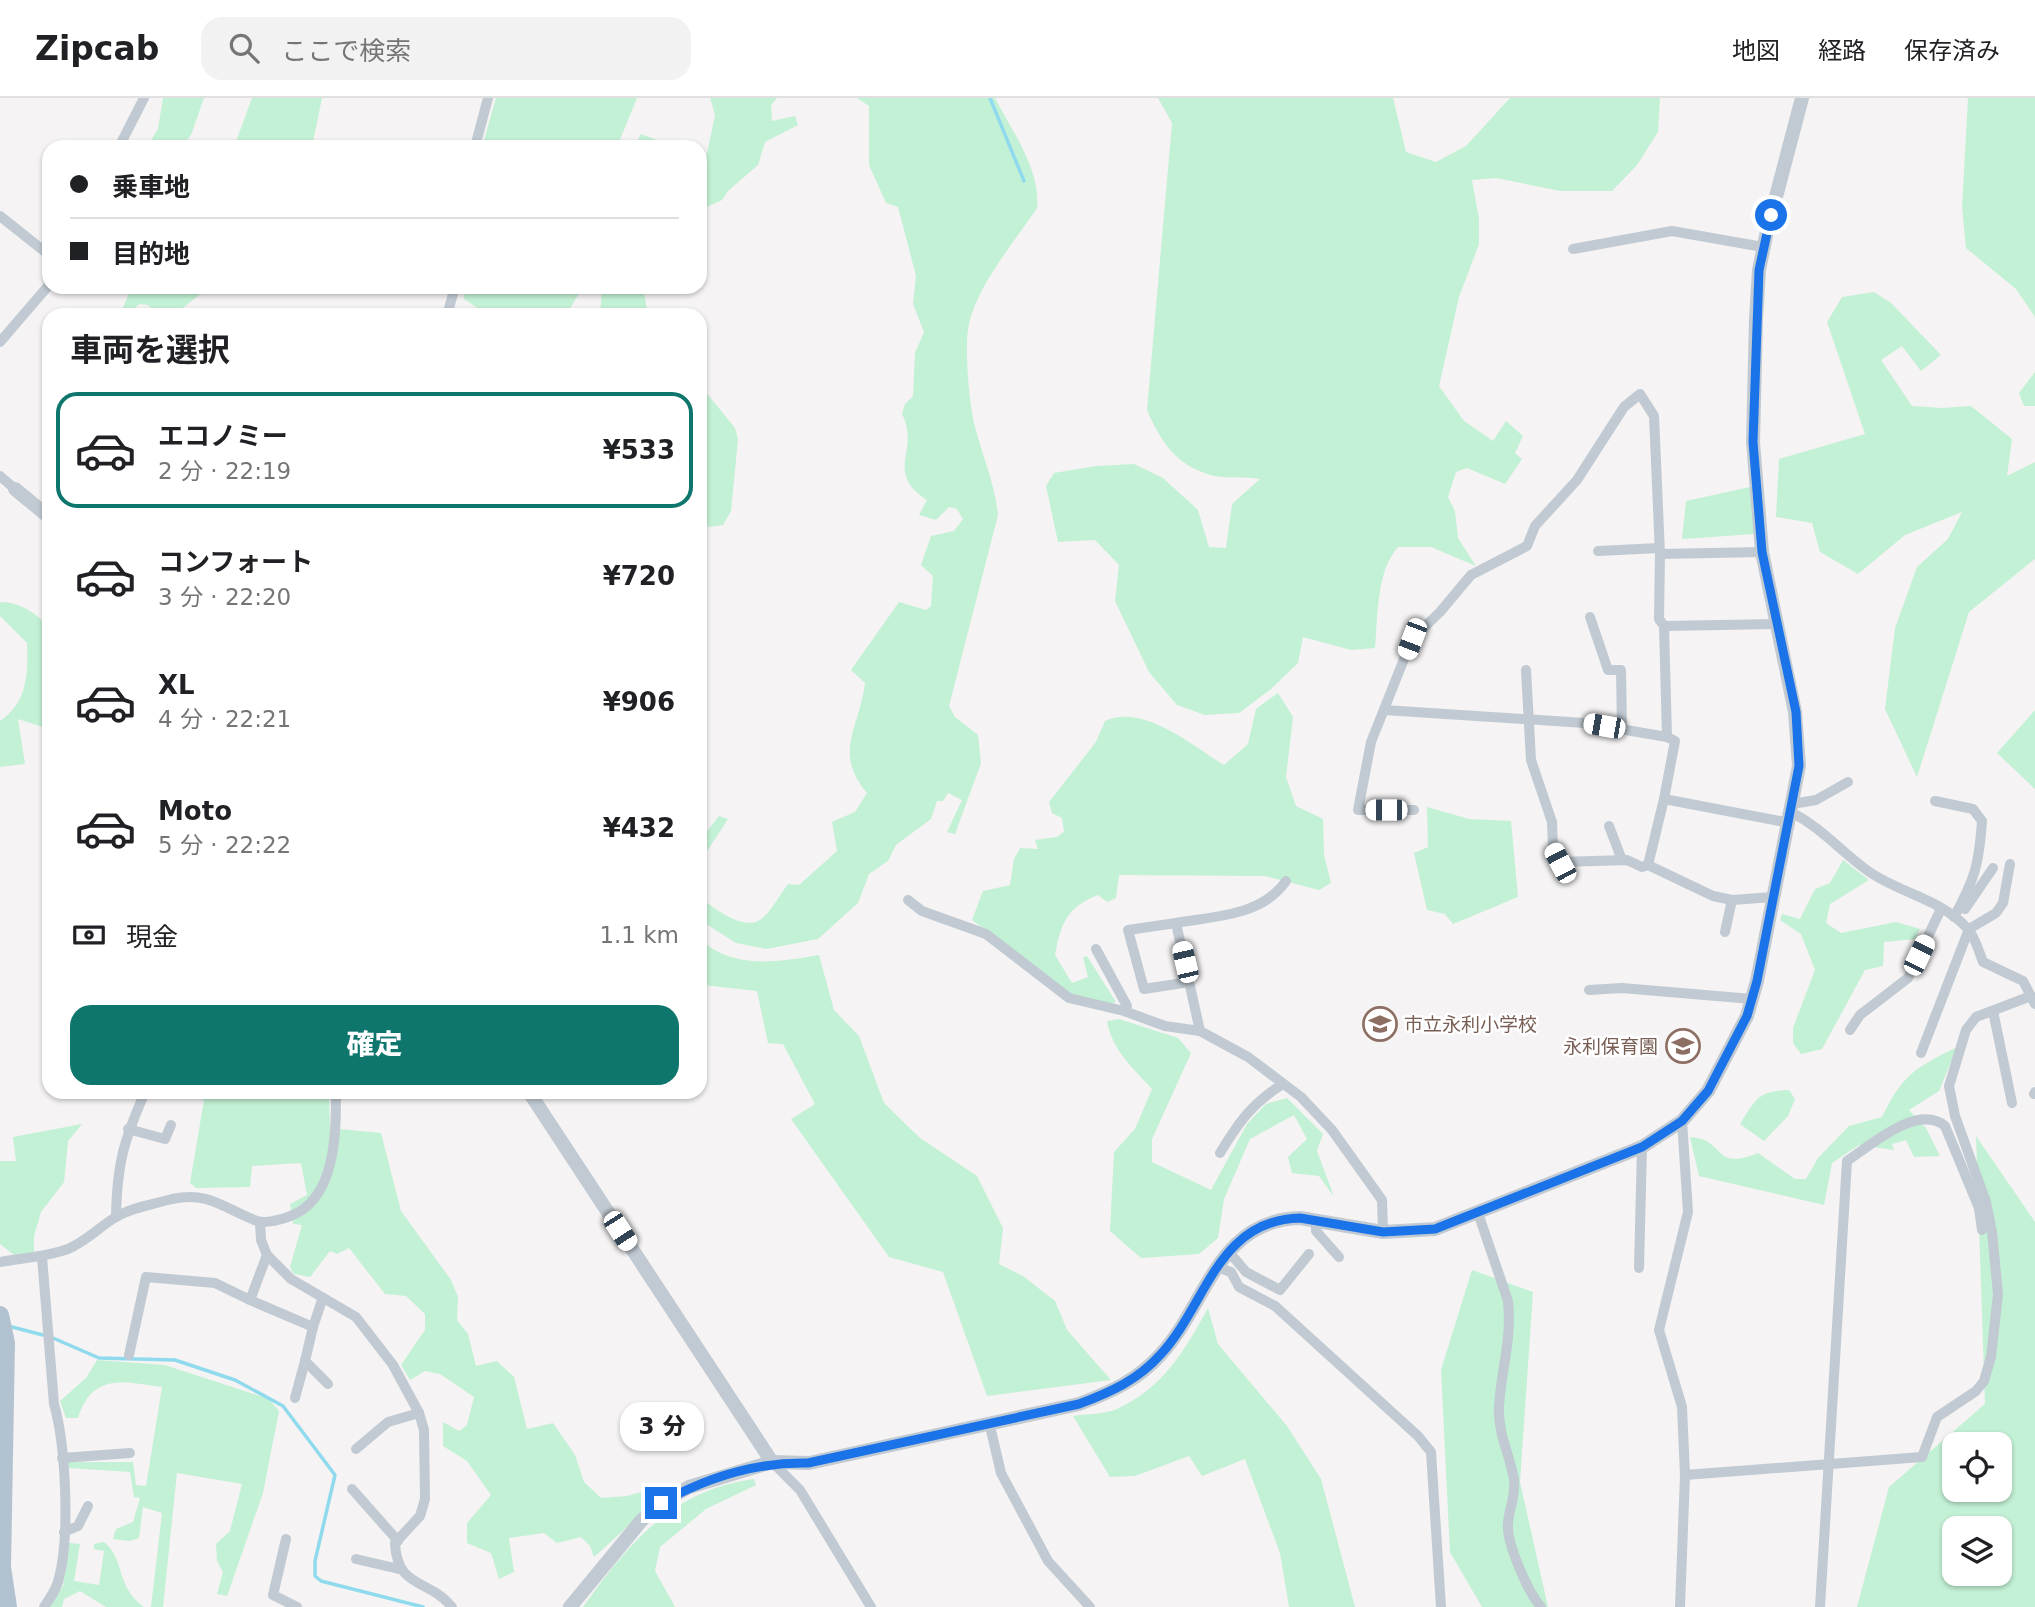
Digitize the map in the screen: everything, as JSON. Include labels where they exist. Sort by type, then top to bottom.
[{"type":"main road","points":[[0,1315],[6,1342],[2,1567],[8,1607]]},
{"type":"street","points":[[123,140],[144,98]]},
{"type":"street","points":[[477,140],[488,98]]},
{"type":"street","points":[[570,1607],[641,1521],[661,1503],[689,1487],[772,1462],[808,1463],[1079,1404],[1115,1390],[1142,1373],[1164,1352],[1217,1267],[1241,1239],[1272,1222],[1287,1218],[1316,1220],[1383,1232],[1435,1229],[1642,1147],[1682,1121],[1708,1091],[1747,1016],[1752,999],[1799,766],[1796,712],[1762,552],[1753,442],[1756,319],[1763,247],[1802,98]]},
{"type":"street","points":[[0,216],[42,249]]},
{"type":"street","points":[[1573,249],[1672,231],[1763,247]]},
{"type":"street","points":[[0,342],[42,293]]},
{"type":"street","points":[[1414,810],[1358,810],[1371,742],[1412,639],[1440,612],[1471,575],[1527,546],[1535,526],[1577,480],[1624,407],[1640,394],[1654,416],[1660,551],[1659,619],[1664,626],[1667,737]]},
{"type":"street","points":[[0,476],[42,511]]},
{"type":"street","points":[[1598,551],[1762,552]]},
{"type":"street","points":[[1590,617],[1608,670],[1621,670],[1622,729]]},
{"type":"street","points":[[1664,626],[1776,624]]},
{"type":"street","points":[[1526,670],[1526,717],[1531,760],[1552,822],[1553,849],[1560,863],[1622,860],[1642,867],[1648,865],[1713,896],[1732,900],[1773,897]]},
{"type":"street","points":[[1384,710],[1526,717],[1622,729],[1667,737],[1675,741],[1648,865]]},
{"type":"street","points":[[1791,813],[1847,782]]},
{"type":"street","points":[[1664,799],[1791,813],[1816,824],[1871,873],[1956,918],[1969,929],[1983,962],[2023,981],[2033,1000],[1976,1017],[1966,1030],[1949,1086],[1955,1116],[1986,1202],[1992,1232],[1998,1294],[1991,1357],[1984,1381],[1976,1391],[1937,1417],[1922,1457],[1685,1475]]},
{"type":"street","points":[[1935,801],[1973,809],[1982,821],[1980,859],[1973,882],[1956,918]]},
{"type":"street","points":[[1609,826],[1622,860]]},
{"type":"street","points":[[1921,1053],[1969,929],[1996,912],[2003,903],[2010,864]]},
{"type":"street","points":[[1956,918],[1993,868]]},
{"type":"street","points":[[1144,989],[1128,930],[1257,908],[1275,897],[1286,881]]},
{"type":"street","points":[[908,900],[922,911],[986,934],[1069,998],[1125,1008],[1166,1026],[1200,1031],[1248,1057],[1283,1084],[1332,1130],[1369,1178],[1382,1200],[1383,1232]]},
{"type":"street","points":[[1725,932],[1732,900]]},
{"type":"street","points":[[1850,1030],[1860,1015],[1908,978],[1941,909]]},
{"type":"street","points":[[1176,923],[1200,1031]]},
{"type":"street","points":[[1096,949],[1125,1008]]},
{"type":"street","points":[[1125,1008],[1133,995],[1144,989],[1189,982]]},
{"type":"street","points":[[1589,990],[1622,988],[1752,999]]},
{"type":"street","points":[[1993,1011],[2012,1103]]},
{"type":"street","points":[[1220,1153],[1240,1121],[1259,1099],[1283,1084]]},
{"type":"street","points":[[116,1217],[119,1161],[128,1129],[142,1099]]},
{"type":"street","points":[[0,1262],[42,1257],[91,1237],[116,1217],[135,1208],[183,1197],[206,1196],[260,1222],[302,1212],[317,1199],[324,1185],[336,1117],[335,1099]]},
{"type":"street","points":[[534,1099],[772,1462],[800,1490],[872,1607]]},
{"type":"street","points":[[1680,1607],[1685,1475],[1682,1407],[1659,1330],[1688,1212],[1682,1121]]},
{"type":"street","points":[[1820,1607],[1847,1161],[1907,1121],[1940,1122],[1945,1126],[1979,1208],[1982,1230]]},
{"type":"street","points":[[128,1129],[164,1139],[171,1125]]},
{"type":"street","points":[[1639,1268],[1642,1147]]},
{"type":"street","points":[[1478,1213],[1507,1301],[1509,1316],[1510,1346],[1499,1406],[1501,1442],[1514,1480],[1507,1526],[1517,1560],[1534,1598],[1541,1607]]},
{"type":"street","points":[[1316,1220],[1316,1231],[1339,1257]]},
{"type":"street","points":[[260,1222],[261,1240],[267,1255],[291,1279],[322,1300],[355,1317],[393,1365],[419,1413],[424,1430],[425,1499],[420,1516],[398,1541],[396,1558],[399,1569]]},
{"type":"street","points":[[1229,1252],[1246,1272],[1280,1290],[1308,1254]]},
{"type":"street","points":[[250,1300],[267,1255]]},
{"type":"street","points":[[42,1257],[54,1404],[61,1428],[64,1532],[59,1578],[44,1607]]},
{"type":"street","points":[[1217,1267],[1231,1272],[1240,1287],[1275,1306],[1419,1436],[1431,1452],[1441,1607]]},
{"type":"street","points":[[129,1355],[146,1277],[215,1283],[313,1327]]},
{"type":"street","points":[[295,1398],[322,1300]]},
{"type":"street","points":[[305,1362],[328,1384]]},
{"type":"street","points":[[356,1448],[388,1422],[419,1413]]},
{"type":"street","points":[[989,1422],[1000,1474],[1048,1561],[1090,1607]]},
{"type":"street","points":[[62,1458],[130,1454]]},
{"type":"street","points":[[352,1489],[398,1541]]},
{"type":"street","points":[[64,1532],[78,1526],[88,1506]]},
{"type":"street","points":[[286,1539],[274,1595],[298,1607]]},
{"type":"street","points":[[356,1559],[399,1569],[452,1607]]},
{"type":"green space","points":[[163,98],[204,98],[187,140],[151,140],[158,129]]},
{"type":"green space","points":[[252,98],[322,98],[313,140],[237,140]]},
{"type":"green space","points":[[496,98],[637,98],[620,140],[484,140]]},
{"type":"green space","points":[[710,98],[777,98],[771,105],[772,121],[795,116],[798,125],[765,142],[758,165],[728,191],[722,200],[707,207],[707,153],[715,115]]},
{"type":"green space","points":[[857,98],[995,98],[1024,151],[1035,179],[1037,208],[988,279],[973,309],[968,334],[968,376],[973,417],[992,482],[998,515],[949,706],[955,717],[978,735],[981,763],[955,834],[947,832],[962,800],[948,793],[943,801],[937,801],[931,819],[896,845],[888,861],[869,874],[858,903],[818,939],[766,949],[736,943],[707,924],[707,903],[728,917],[753,923],[767,913],[788,884],[799,885],[837,851],[832,822],[855,812],[867,793],[857,778],[850,753],[865,683],[851,670],[899,602],[926,610],[931,606],[933,576],[921,565],[931,536],[954,531],[963,519],[957,509],[949,507],[936,520],[919,515],[927,500],[907,480],[905,460],[908,439],[902,414],[905,404],[913,396],[915,353],[924,332],[913,304],[916,276],[898,207],[886,203],[869,165],[869,106]]},
{"type":"green space","points":[[1158,98],[1393,98],[1406,152],[1436,162],[1466,146],[1510,98],[1660,98],[1658,132],[1637,165],[1612,191],[1560,191],[1496,178],[1472,180],[1479,219],[1479,244],[1459,297],[1439,386],[1464,421],[1493,441],[1506,421],[1523,436],[1515,453],[1522,459],[1505,484],[1467,468],[1456,472],[1448,497],[1455,511],[1458,538],[1476,566],[1431,547],[1398,547],[1391,557],[1382,582],[1375,648],[1351,650],[1303,637],[1298,663],[1271,689],[1239,713],[1205,715],[1177,705],[1149,672],[1115,601],[1119,565],[1095,540],[1058,542],[1046,486],[1054,473],[1096,466],[1134,464],[1163,478],[1198,510],[1209,547],[1226,548],[1232,504],[1260,479],[1210,475],[1187,465],[1164,442],[1147,410],[1172,123]]},
{"type":"green space","points":[[1968,98],[2035,98],[2035,317],[2016,289],[1966,248],[1962,207]]},
{"type":"green space","points":[[641,134],[657,140],[638,140]]},
{"type":"green space","points":[[1874,292],[1891,303],[1941,355],[1921,371],[1902,346],[1881,360],[1912,406],[1971,406],[2012,439],[2007,476],[2035,462],[2035,559],[1969,612],[1917,777],[1885,709],[1895,628],[1917,567],[1948,539],[1962,512],[1905,535],[1858,574],[1820,552],[1812,523],[1776,517],[1779,459],[1865,434],[1827,322],[1842,297]]},
{"type":"green space","points":[[129,294],[200,294],[183,308],[151,308],[140,304],[135,308],[123,308]]},
{"type":"green space","points":[[464,294],[579,294],[570,308],[478,308],[464,299]]},
{"type":"green space","points":[[602,294],[644,294],[647,308],[600,308]]},
{"type":"green space","points":[[2035,372],[2035,406],[2024,406],[2019,393]]},
{"type":"green space","points":[[707,394],[735,428],[738,439],[731,511],[723,525],[709,527]]},
{"type":"green space","points":[[1750,487],[1755,534],[1682,539],[1686,501]]},
{"type":"green space","points":[[0,602],[27,609],[42,620],[42,727],[18,719],[25,764],[0,767],[0,721],[21,696],[26,676],[27,643],[0,616]]},
{"type":"green space","points":[[1278,693],[1293,717],[1286,777],[1296,806],[1323,819],[1324,855],[1331,883],[1319,890],[1265,876],[1119,875],[1116,898],[1107,902],[1098,895],[1072,911],[1063,925],[1055,955],[1072,983],[1088,977],[1083,957],[1087,956],[1116,1002],[1110,1004],[1071,994],[972,920],[983,891],[1010,885],[1014,859],[1020,848],[1038,849],[1035,840],[1057,837],[1064,832],[1062,818],[1052,813],[1049,802],[1096,742],[1105,721],[1120,717],[1151,722],[1183,738],[1224,765],[1248,744],[1256,709]]},
{"type":"green space","points":[[2035,710],[2035,789],[1997,753]]},
{"type":"green space","points":[[1427,807],[1469,819],[1511,821],[1518,897],[1453,924],[1445,914],[1427,910],[1414,853],[1428,847]]},
{"type":"green space","points":[[719,816],[728,819],[707,851],[707,831]]},
{"type":"green space","points":[[1843,860],[1869,880],[1830,904],[1826,923],[1841,933],[1896,922],[1920,929],[1915,939],[1884,942],[1883,966],[1865,970],[1822,1049],[1801,1054],[1793,1043],[1793,1028],[1815,970],[1801,934],[1780,920],[1782,914],[1800,919],[1815,889],[1830,883]]},
{"type":"green space","points":[[707,944],[727,956],[742,960],[788,960],[819,955],[834,1010],[859,1036],[884,1103],[920,1138],[977,1176],[1003,1228],[999,1264],[1023,1276],[1055,1301],[1067,1330],[1111,1380],[987,1396],[943,1272],[889,1257],[791,1119],[815,1104],[783,1044],[768,1043],[757,991],[707,985]]},
{"type":"green space","points":[[1119,1019],[1178,1038],[1191,1053],[1152,1139],[1152,1162],[1211,1190],[1247,1124],[1266,1104],[1287,1098],[1323,1134],[1317,1151],[1334,1197],[1319,1176],[1292,1173],[1288,1157],[1307,1139],[1294,1115],[1250,1139],[1224,1199],[1218,1238],[1199,1254],[1141,1258],[1110,1231],[1114,1152],[1135,1129],[1152,1089],[1124,1058],[1113,1041],[1107,1021]]},
{"type":"green space","points":[[1957,1047],[1939,1091],[1909,1110],[1926,1128],[1940,1156],[1914,1157],[1906,1140],[1892,1144],[1894,1150],[1859,1145],[1832,1163],[1824,1205],[1699,1176],[1690,1137],[1709,1143],[1726,1157],[1733,1159],[1758,1153],[1795,1179],[1806,1179],[1818,1158],[1849,1126],[1882,1117],[1904,1081],[1920,1067]]},
{"type":"green space","points":[[1789,1090],[1795,1099],[1788,1116],[1764,1141],[1740,1124],[1759,1098],[1771,1092]]},
{"type":"green space","points":[[201,1099],[329,1099],[330,1128],[381,1133],[401,1211],[451,1280],[458,1297],[457,1320],[468,1334],[476,1366],[497,1361],[514,1377],[527,1429],[553,1423],[575,1455],[584,1482],[601,1498],[627,1496],[662,1486],[666,1492],[594,1557],[590,1546],[581,1537],[557,1543],[544,1533],[509,1538],[514,1572],[499,1579],[491,1553],[467,1543],[467,1523],[491,1495],[467,1461],[443,1446],[443,1422],[459,1431],[467,1425],[474,1397],[440,1374],[425,1371],[410,1380],[401,1365],[425,1330],[425,1314],[406,1296],[385,1294],[349,1248],[337,1254],[330,1251],[310,1277],[294,1274],[290,1267],[302,1225],[293,1224],[290,1204],[307,1195],[301,1163],[252,1166],[250,1187],[196,1188],[190,1183],[204,1100]]},
{"type":"green space","points":[[82,1124],[68,1141],[64,1182],[41,1212],[34,1236],[34,1253],[14,1255],[0,1244],[0,1161],[16,1161],[13,1137]]},
{"type":"green space","points":[[1976,1136],[2035,1222],[2035,1607],[1857,1607],[1889,1487],[1942,1441],[1942,1502],[2012,1502],[2012,1432],[1953,1432],[1985,1404]]},
{"type":"green space","points":[[1472,1270],[1533,1292],[1520,1482],[1548,1607],[1482,1607],[1450,1552],[1441,1370]]},
{"type":"green space","points":[[1208,1308],[1218,1344],[1287,1426],[1321,1479],[1355,1607],[1289,1607],[1280,1553],[1245,1459],[1202,1476],[1189,1456],[1135,1476],[1110,1477],[1073,1416],[1117,1409],[1147,1390],[1160,1379],[1181,1353]]},
{"type":"green space","points":[[97,1360],[165,1365],[269,1399],[279,1411],[263,1493],[227,1596],[217,1594],[223,1572],[217,1561],[216,1544],[230,1531],[242,1484],[177,1473],[163,1607],[151,1607],[162,1513],[143,1507],[139,1538],[130,1541],[113,1539],[116,1529],[133,1522],[140,1498],[134,1497],[130,1472],[69,1468],[68,1462],[133,1462],[136,1485],[146,1486],[162,1387],[111,1383],[92,1393],[78,1418],[66,1418],[60,1401],[86,1378]]},
{"type":"green space","points":[[754,1479],[756,1485],[706,1509],[660,1547],[655,1571],[675,1607],[583,1607],[635,1542],[676,1508],[725,1485]]},
{"type":"green space","points":[[104,1542],[111,1549],[129,1591],[144,1607],[106,1607],[80,1591],[64,1599],[62,1607],[49,1607],[63,1586],[69,1543],[80,1544],[74,1581],[99,1585],[104,1551],[94,1549],[94,1544]]},
{"type":"waterway","points":[[990,98],[1024,181]]},
{"type":"waterway","points":[[12,1327],[43,1335]]},
{"type":"waterway","points":[[53,1338],[99,1358],[175,1360],[235,1380],[283,1406],[335,1475],[315,1561],[315,1576],[321,1581],[423,1607]]},
{"type":"place","name":"市立永利小学校","points":[[1380,1024]]},
{"type":"place","name":"永利保育園","points":[[1683,1046]]},
{"type":"route","points":[[661,1503],[689,1487],[772,1462],[808,1463],[1079,1404],[1115,1390],[1142,1373],[1164,1352],[1217,1267],[1241,1239],[1257,1227],[1287,1218],[1300,1218],[1383,1232],[1435,1229],[1642,1147],[1682,1121],[1708,1091],[1747,1016],[1757,981],[1799,766],[1796,712],[1762,552],[1753,442],[1759,270],[1771,215]]}]
